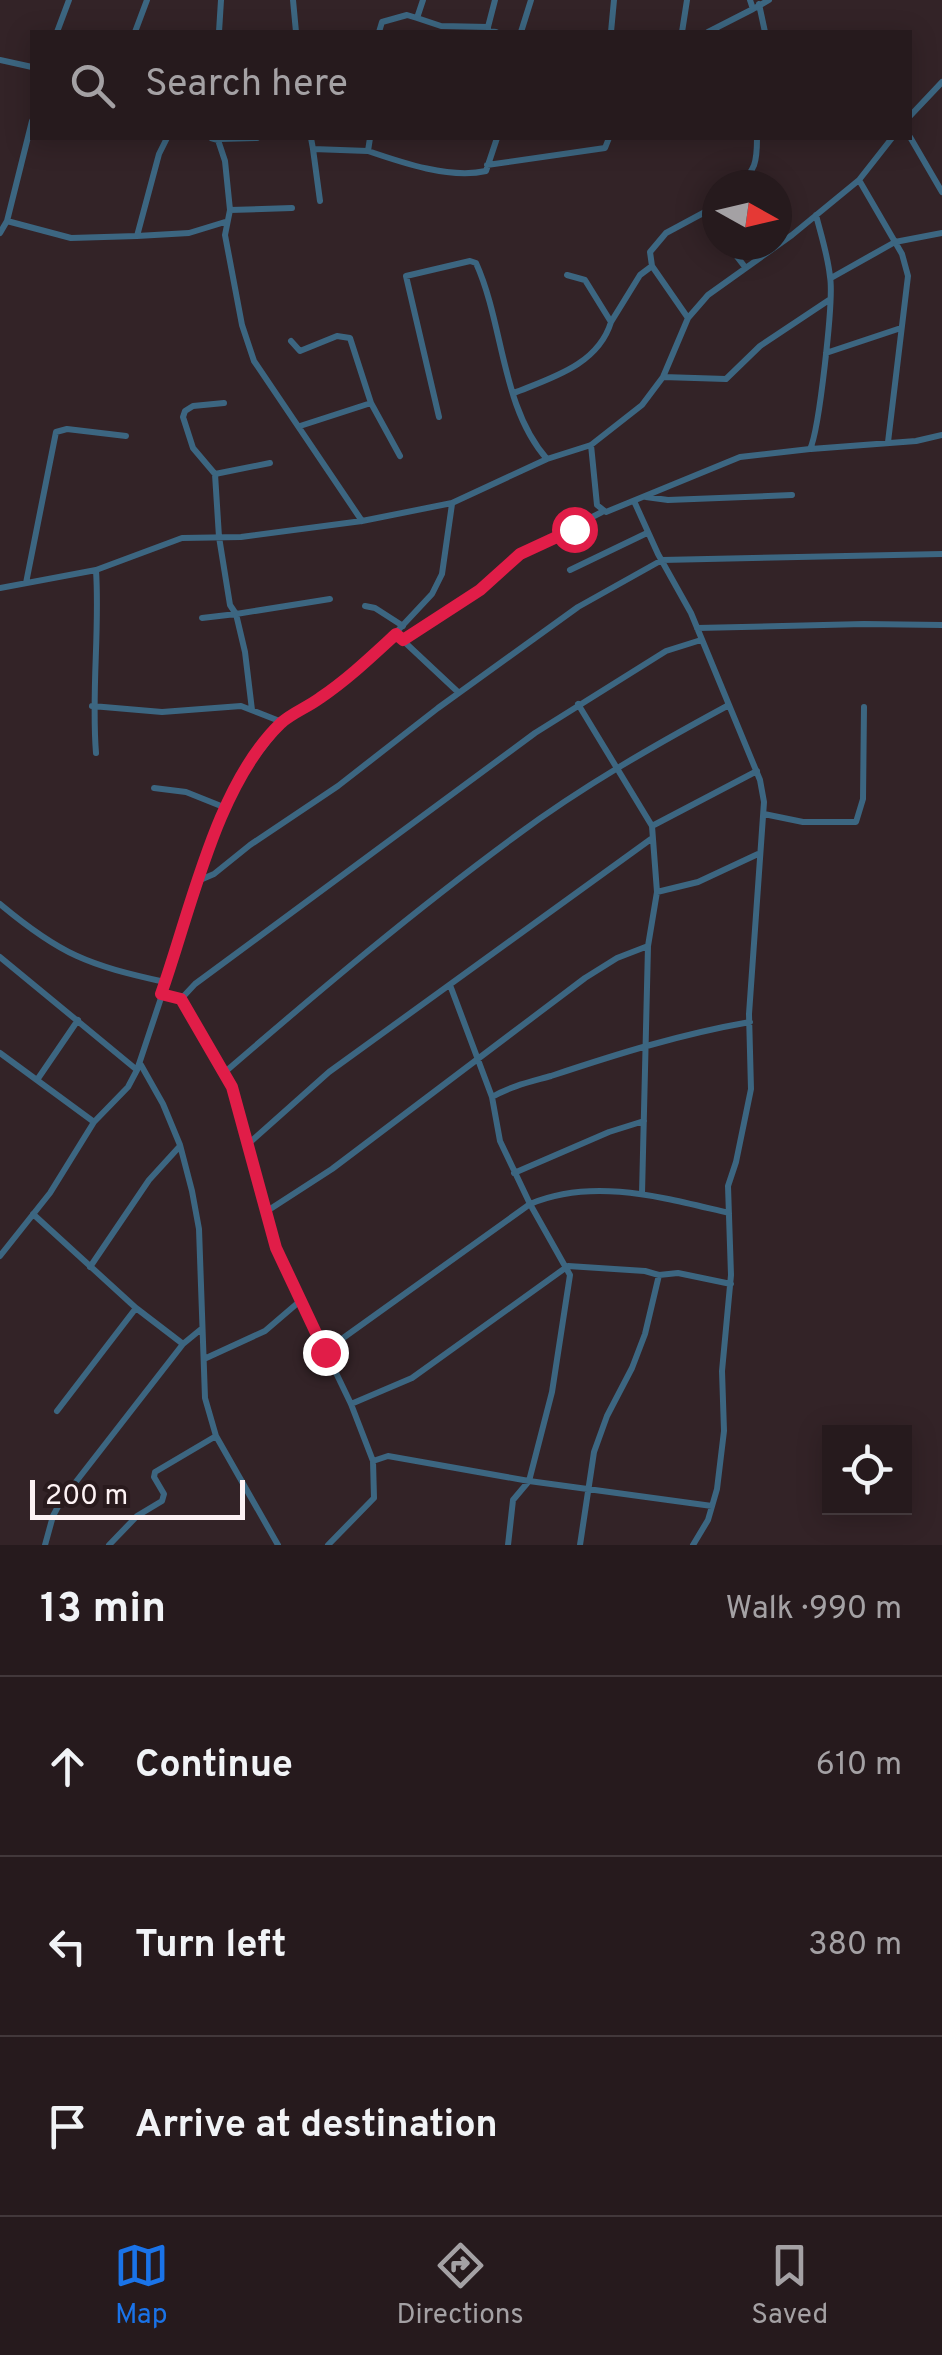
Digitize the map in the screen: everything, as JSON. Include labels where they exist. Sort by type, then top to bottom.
[{"type":"street","points":[[58,30],[69,0]]},
{"type":"street","points":[[136,30],[147,0]]},
{"type":"street","points":[[218,30],[221,0]]},
{"type":"street","points":[[293,0],[296,30]]},
{"type":"street","points":[[417,18],[423,0]]},
{"type":"street","points":[[380,30],[382,22],[407,15],[441,26],[492,30],[495,0]]},
{"type":"street","points":[[521,30],[531,0]]},
{"type":"street","points":[[612,30],[614,0]]},
{"type":"street","points":[[682,30],[687,0]]},
{"type":"street","points":[[750,0],[764,30]]},
{"type":"street","points":[[712,30],[769,0]]},
{"type":"street","points":[[0,60],[30,68]]},
{"type":"street","points":[[912,114],[942,82]]},
{"type":"street","points":[[0,233],[7,221],[30,130]]},
{"type":"street","points":[[137,236],[166,140]]},
{"type":"street","points":[[217,140],[225,161],[230,210],[225,222],[242,325],[254,362],[362,521]]},
{"type":"street","points":[[311,140],[320,201]]},
{"type":"street","points":[[368,152],[370,140]]},
{"type":"street","points":[[312,149],[368,152],[472,174],[486,170],[497,140]]},
{"type":"street","points":[[487,165],[604,148],[608,140]]},
{"type":"street","points":[[753,170],[758,140]]},
{"type":"street","points":[[0,588],[96,570],[182,538],[242,537],[362,521],[452,503],[547,460],[591,446],[642,405],[663,377],[688,318],[708,294],[859,180],[890,140]]},
{"type":"street","points":[[912,140],[942,192]]},
{"type":"street","points":[[859,180],[895,242],[908,276],[888,442]]},
{"type":"street","points":[[230,210],[292,208]]},
{"type":"street","points":[[688,318],[652,266],[650,252],[666,233],[702,214]]},
{"type":"street","points":[[810,449],[817,424],[831,278],[816,215]]},
{"type":"street","points":[[7,221],[71,238],[189,233],[225,222]]},
{"type":"street","points":[[831,278],[895,242],[942,233]]},
{"type":"street","points":[[740,260],[745,267]]},
{"type":"street","points":[[439,416],[406,280],[408,274],[464,261],[476,263],[487,288],[524,427],[547,460]]},
{"type":"street","points":[[514,393],[568,371],[592,354],[640,275],[652,266]]},
{"type":"street","points":[[567,276],[585,280],[611,322]]},
{"type":"street","points":[[663,377],[726,379],[760,346],[830,299]]},
{"type":"street","points":[[825,354],[900,328]]},
{"type":"street","points":[[291,342],[300,351],[337,336],[350,338],[370,404],[400,456]]},
{"type":"street","points":[[224,403],[193,406],[183,417],[193,448],[215,474],[218,537],[230,604],[245,652],[252,710]]},
{"type":"street","points":[[300,426],[370,404]]},
{"type":"street","points":[[26,583],[56,432],[67,429],[126,436]]},
{"type":"street","points":[[403,640],[480,590],[520,554],[603,511],[740,457],[916,441],[942,435]]},
{"type":"street","points":[[591,446],[597,505],[603,511]]},
{"type":"street","points":[[215,474],[270,463]]},
{"type":"street","points":[[645,496],[668,500],[792,495]]},
{"type":"street","points":[[634,501],[697,628],[756,772],[764,814],[750,1022],[751,1089],[728,1186],[731,1284],[722,1360],[724,1431],[712,1506],[693,1545]]},
{"type":"street","points":[[0,1256],[34,1214],[94,1122],[128,1086],[139,1067],[226,808],[250,761],[282,722],[321,698],[374,656],[432,594],[442,574],[452,503]]},
{"type":"street","points":[[570,570],[647,532]]},
{"type":"street","points":[[200,880],[338,786],[578,608],[662,560],[942,554]]},
{"type":"street","points":[[96,570],[98,610],[92,706],[96,753]]},
{"type":"street","points":[[202,618],[330,598]]},
{"type":"street","points":[[365,606],[403,626]]},
{"type":"street","points":[[697,628],[942,625]]},
{"type":"street","points":[[396,634],[459,693]]},
{"type":"street","points":[[181,999],[195,984],[578,704],[666,651],[701,640]]},
{"type":"street","points":[[578,704],[652,826],[657,892],[648,946],[642,1194]]},
{"type":"street","points":[[92,706],[162,712],[242,706],[282,722]]},
{"type":"street","points":[[225,1072],[312,996],[519,834],[617,770],[727,706]]},
{"type":"street","points":[[764,814],[803,822],[856,822],[863,799],[864,708]]},
{"type":"street","points":[[652,826],[756,772]]},
{"type":"street","points":[[154,788],[186,792],[226,808]]},
{"type":"street","points":[[248,1144],[330,1072],[651,839]]},
{"type":"street","points":[[657,892],[698,882],[759,854]]},
{"type":"street","points":[[0,904],[34,934],[77,958],[165,982]]},
{"type":"street","points":[[264,1213],[332,1169],[585,978],[617,958],[648,946]]},
{"type":"street","points":[[0,957],[39,992],[139,1067],[163,1104],[180,1146],[198,1229],[205,1398],[216,1436],[278,1545]]},
{"type":"street","points":[[450,985],[492,1098],[500,1141],[570,1275],[552,1392],[528,1481],[513,1500],[508,1545]]},
{"type":"street","points":[[161,994],[181,999]]},
{"type":"street","points":[[181,999],[225,1072],[264,1213],[300,1301],[351,1404],[372,1461],[374,1498],[328,1545]]},
{"type":"street","points":[[37,1080],[78,1020]]},
{"type":"street","points":[[492,1098],[508,1088],[678,1035],[750,1022]]},
{"type":"street","points":[[0,1053],[94,1122]]},
{"type":"street","points":[[514,1172],[644,1121]]},
{"type":"street","points":[[90,1266],[149,1180],[180,1146]]},
{"type":"street","points":[[325,1352],[530,1204],[556,1193],[581,1190],[642,1194],[729,1212]]},
{"type":"street","points":[[34,1214],[136,1308],[183,1344]]},
{"type":"street","points":[[351,1404],[412,1378],[568,1266],[678,1273],[731,1284]]},
{"type":"street","points":[[580,1545],[594,1452],[632,1368],[659,1274]]},
{"type":"street","points":[[204,1359],[265,1332],[300,1301]]},
{"type":"street","points":[[57,1411],[136,1308]]},
{"type":"street","points":[[46,1545],[61,1501],[183,1344],[201,1330]]},
{"type":"street","points":[[109,1545],[137,1516],[162,1502],[164,1494],[154,1478],[155,1472],[216,1436]]},
{"type":"street","points":[[372,1461],[388,1456],[528,1481],[712,1506]]},
{"type":"route","points":[[325,1352],[276,1248],[232,1087],[181,999],[161,994],[226,808],[250,761],[282,722],[321,698],[396,634],[403,640],[480,590],[520,554],[574,529]]}]
